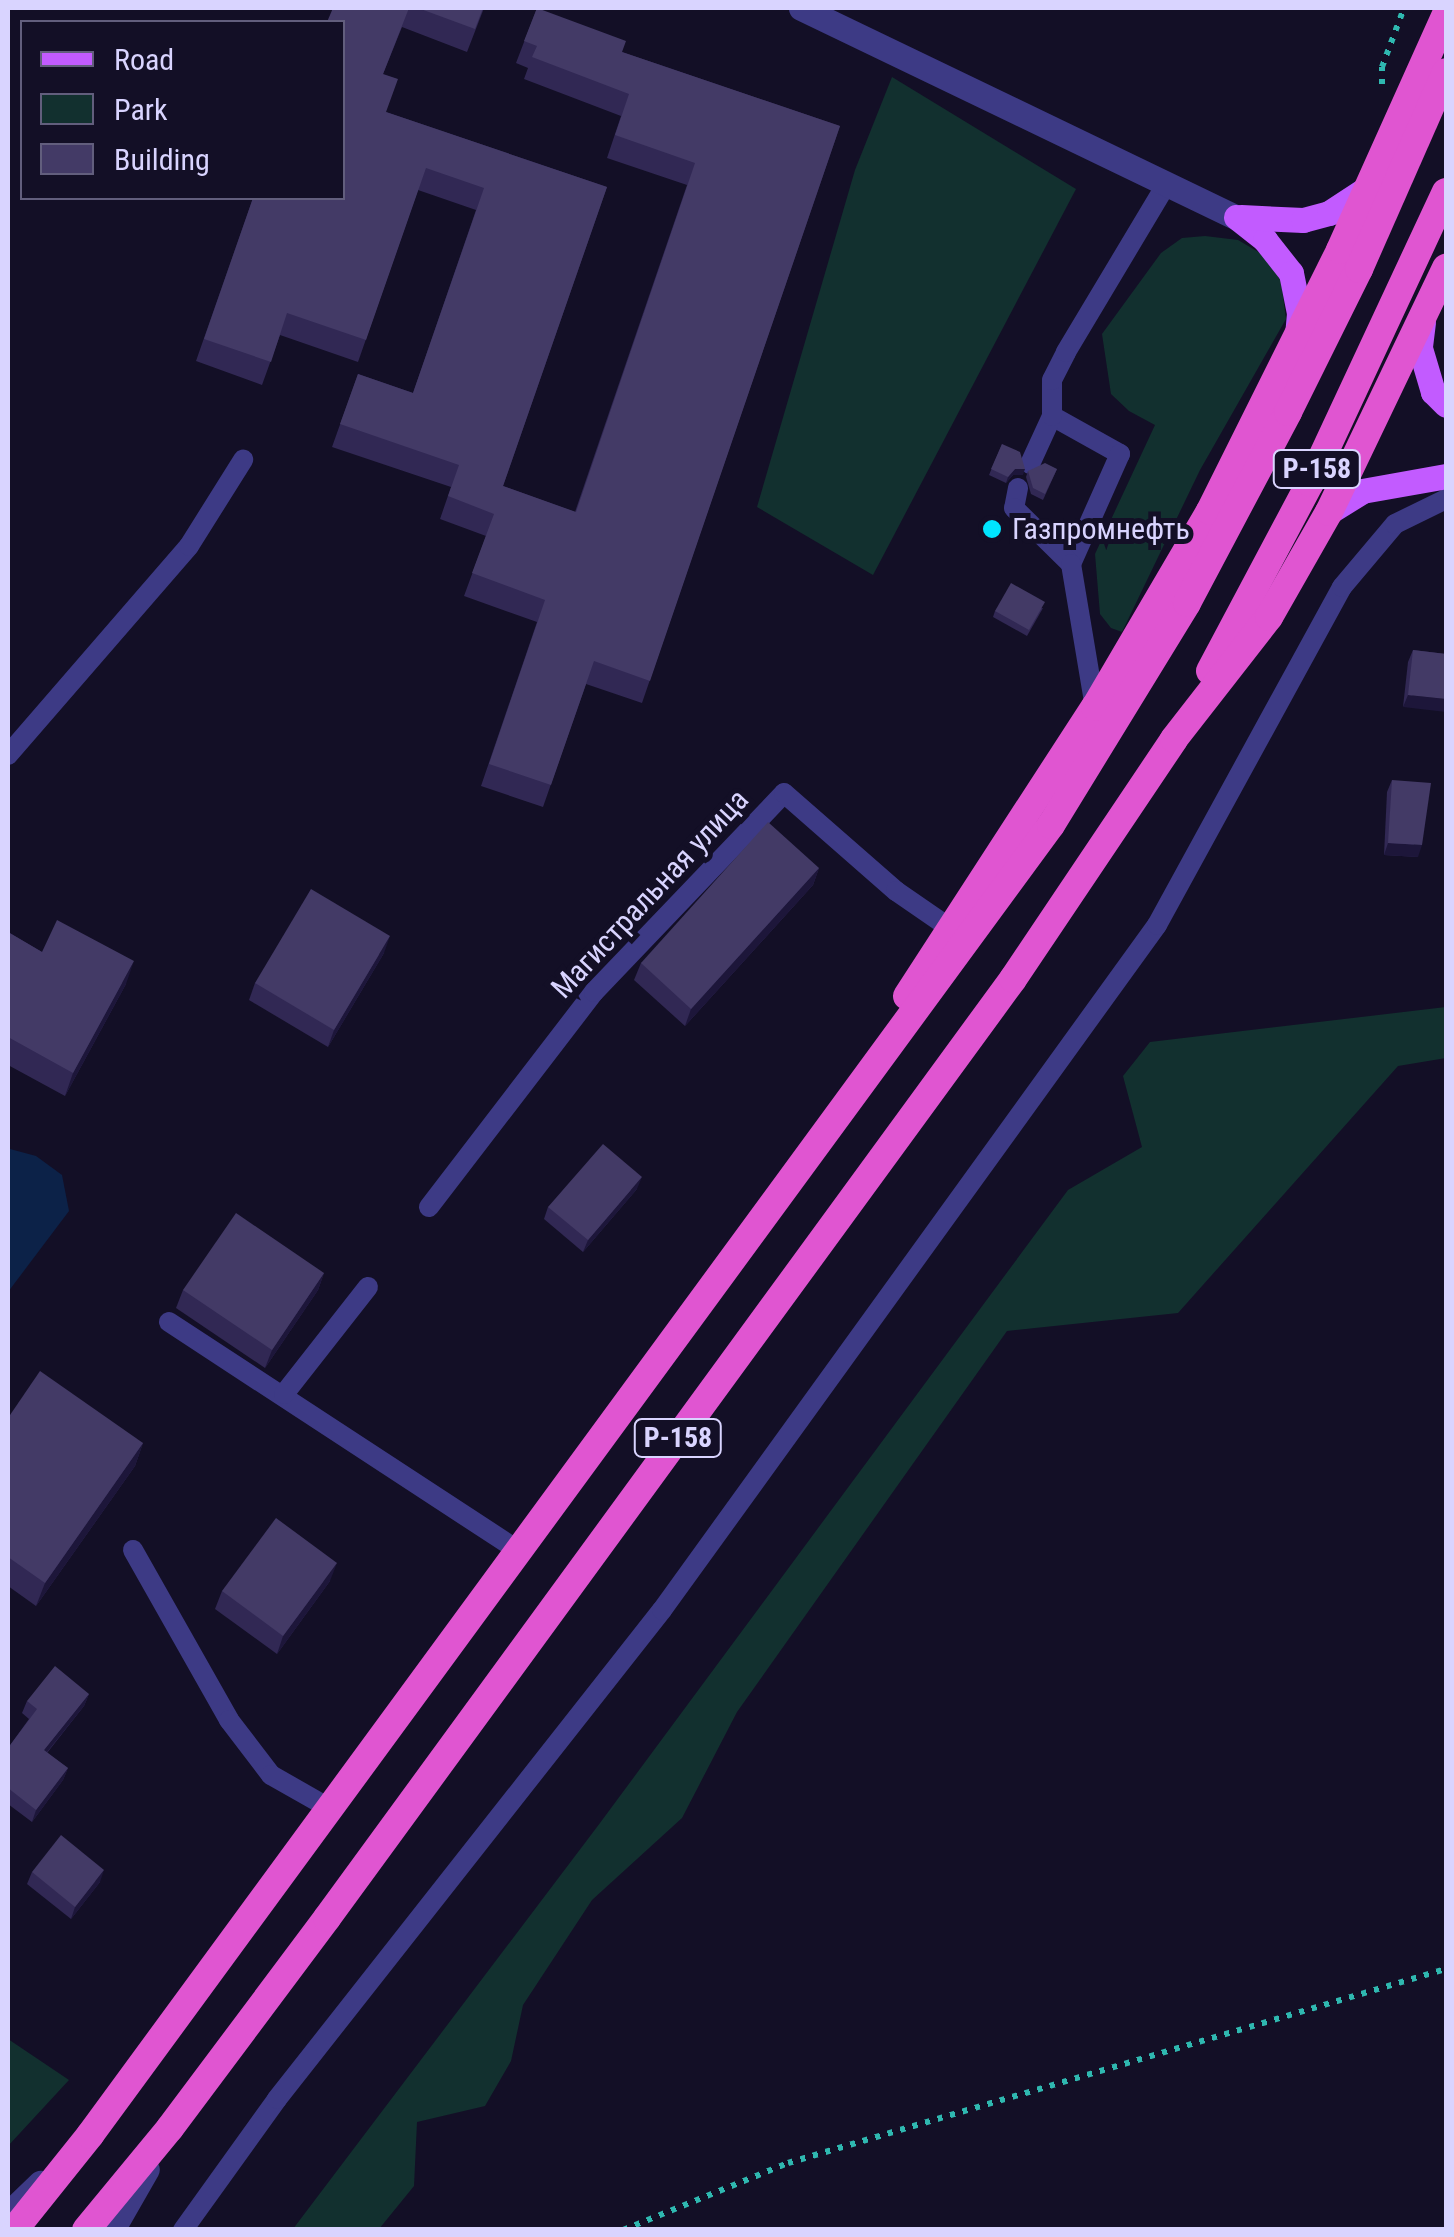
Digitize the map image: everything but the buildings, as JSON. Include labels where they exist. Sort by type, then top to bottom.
[{"type":"highway","points":[[836,1119],[950,929],[1095,707],[1210,511],[1297,336],[1446,14]]},
{"type":"highway","name":"Р-158","points":[[14,2230],[90,2135],[1051,825],[1132,698],[1288,412],[1360,269],[1446,72]]},
{"type":"highway","name":"Р-158","points":[[86,2230],[170,2128],[1013,979],[1174,739],[1310,482],[1446,192]]},
{"type":"highway","points":[[1174,739],[1269,617],[1329,512],[1446,268]]},
{"type":"main road","points":[[1236,216],[1268,222],[1303,220],[1329,213],[1364,190]]},
{"type":"main road","points":[[1236,216],[1266,240],[1290,273],[1299,313],[1297,336]]},
{"type":"main road","points":[[1423,322],[1420,348],[1433,392],[1446,406]]},
{"type":"main road","points":[[1329,512],[1362,490],[1446,476]]},
{"type":"street","points":[[802,8],[834,15],[1166,185],[1236,216]]},
{"type":"street","points":[[112,2230],[170,2128]]},
{"type":"street","points":[[8,2214],[90,2135]]},
{"type":"lane","points":[[1030,464],[1052,416],[1052,380],[1166,185]]},
{"type":"lane","points":[[1052,416],[1120,454],[1071,564],[1095,707]]},
{"type":"lane","points":[[8,754],[189,546],[243,460]]},
{"type":"lane","points":[[1018,488],[1014,508],[1071,564]]},
{"type":"lane","points":[[183,2230],[277,2099],[662,1610],[1060,1063],[1157,925],[1342,586],[1396,524],[1446,499]]},
{"type":"lane","name":"Магистральная улица","points":[[430,1207],[594,992],[784,793],[896,891],[950,929]]},
{"type":"lane","points":[[284,1394],[368,1287]]},
{"type":"lane","points":[[169,1322],[519,1551]]},
{"type":"lane","points":[[133,1550],[229,1720],[271,1775],[329,1808]]},
{"type":"path","points":[[1382,87],[1382,67],[1404,8]]},
{"type":"path","points":[[622,2230],[788,2164],[1446,1970]]},
{"type":"green space","points":[[892,77],[1076,189],[873,575],[757,507],[855,170]]},
{"type":"green space","points":[[1182,238],[1238,240],[1267,257],[1281,281],[1286,319],[1200,470],[1122,632],[1111,628],[1100,614],[1095,554],[1155,425],[1129,411],[1111,394],[1102,334],[1161,253]]},
{"type":"green space","points":[[1446,1007],[1446,1058],[1398,1066],[1178,1313],[1007,1331],[737,1712],[682,1818],[592,1900],[523,2005],[511,2061],[485,2106],[417,2122],[414,2186],[379,2229],[293,2229],[600,1823],[1068,1190],[1142,1147],[1123,1076],[1150,1042]]},
{"type":"green space","points":[[8,2039],[69,2080],[8,2146]]},
{"type":"water","points":[[10,1149],[36,1156],[62,1175],[69,1211],[8,1292]]},
{"type":"place","name":"Газпромнефть","points":[[992,529]]}]
